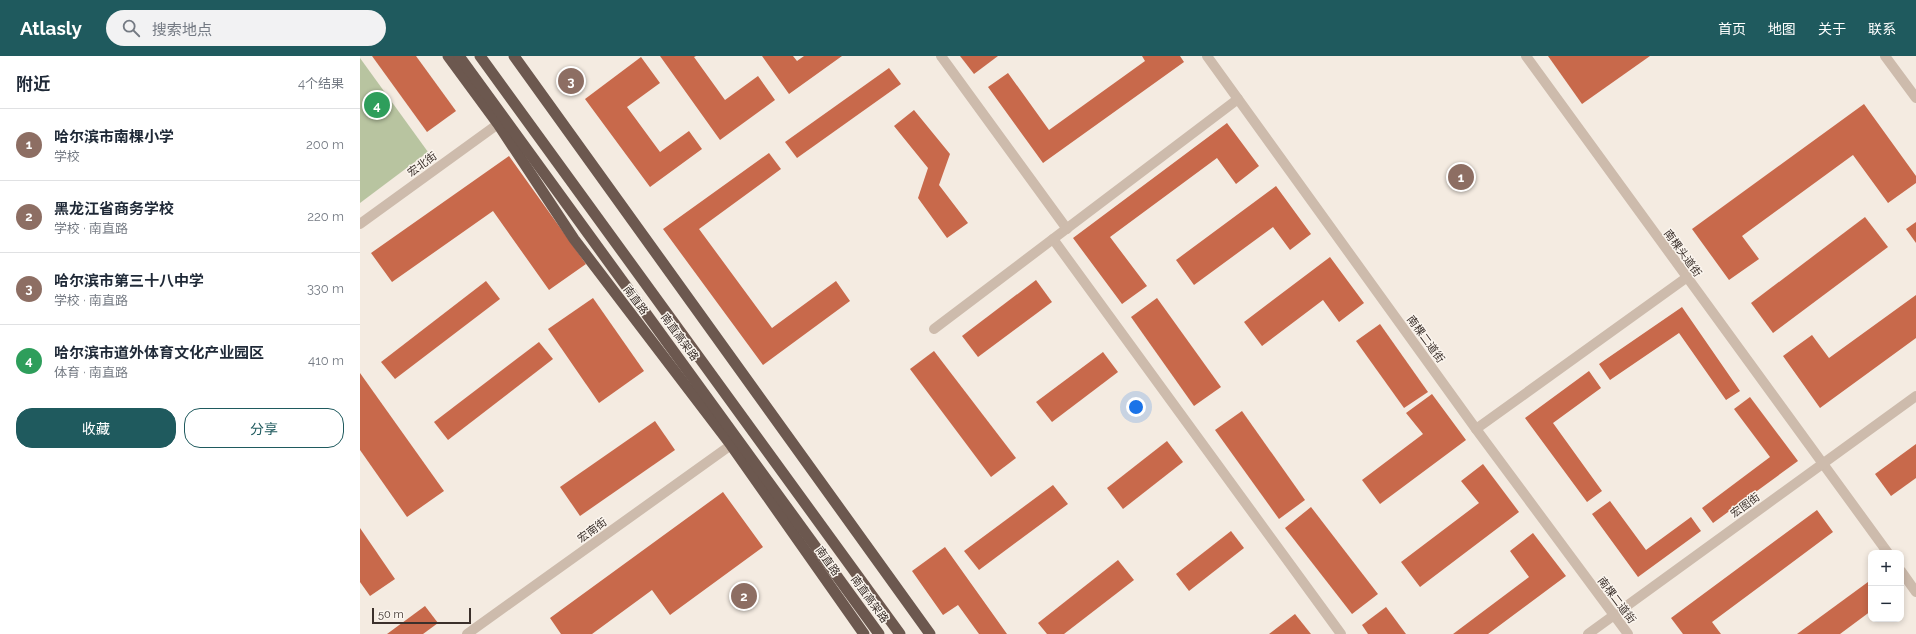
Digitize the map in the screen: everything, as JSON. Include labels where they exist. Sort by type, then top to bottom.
[{"type":"highway","name":"南直路","points":[[448,56],[498,124],[574,239],[731,446],[864,634]]},
{"type":"highway","name":"南直高架路","points":[[459,56],[879,634]]},
{"type":"highway","name":"南直高架路","points":[[480,56],[900,634]]},
{"type":"highway","points":[[514,56],[930,634]]},
{"type":"street","points":[[941,56],[1067,229]]},
{"type":"street","name":"南棵二道街","points":[[1207,56],[1476,429],[1628,634]]},
{"type":"street","name":"南棵头道街","points":[[1526,56],[1686,278],[1886,550]]},
{"type":"street","points":[[1885,56],[1916,98]]},
{"type":"street","points":[[934,329],[1238,99]]},
{"type":"street","name":"宏北街","points":[[360,224],[498,124]]},
{"type":"street","points":[[1053,239],[1341,634]]},
{"type":"street","points":[[1476,429],[1686,278]]},
{"type":"street","name":"宏图街","points":[[1588,634],[1916,396]]},
{"type":"street","name":"宏南街","points":[[467,634],[731,446]]},
{"type":"street","points":[[1904,575],[1916,592]]},
{"type":"green space","points":[[360,58],[428,152],[360,203]]},
{"type":"building","points":[[372,56],[416,56],[456,111],[427,132]]},
{"type":"building","points":[[660,56],[696,56],[694,57],[725,100],[758,76],[775,100],[720,140]]},
{"type":"building","points":[[762,56],[793,56],[797,61],[804,56],[842,56],[789,94]]},
{"type":"building","points":[[960,56],[998,56],[974,74]]},
{"type":"building","points":[[1142,56],[1180,56],[1184,62],[1043,163],[988,87],[1008,73],[1049,130],[1145,61]]},
{"type":"building","points":[[1548,56],[1650,56],[1582,104]]},
{"type":"building","points":[[641,57],[660,83],[627,107],[660,152],[689,131],[702,149],[650,187],[585,99]]},
{"type":"building","points":[[889,68],[901,84],[797,158],[785,142]]},
{"type":"building","points":[[1864,104],[1916,176],[1916,183],[1888,203],[1853,155],[1742,236],[1759,259],[1729,280],[1692,229]]},
{"type":"building","points":[[914,110],[950,154],[939,185],[968,223],[947,238],[918,198],[928,168],[894,126]]},
{"type":"building","points":[[1227,123],[1259,166],[1236,184],[1217,158],[1110,237],[1147,286],[1122,304],[1073,238]]},
{"type":"building","points":[[769,153],[781,169],[699,229],[772,328],[836,281],[850,301],[763,365],[663,229]]},
{"type":"building","points":[[509,156],[586,264],[549,290],[493,211],[392,282],[371,253]]},
{"type":"building","points":[[1276,186],[1311,234],[1290,250],[1273,227],[1194,285],[1176,260]]},
{"type":"building","points":[[1865,217],[1888,247],[1773,333],[1751,303]]},
{"type":"building","points":[[1916,222],[1916,243],[1906,229]]},
{"type":"building","points":[[1330,257],[1364,303],[1339,322],[1323,300],[1262,346],[1244,322]]},
{"type":"building","points":[[1036,280],[1052,302],[978,357],[962,336]]},
{"type":"building","points":[[486,281],[500,299],[395,379],[381,362]]},
{"type":"building","points":[[1916,295],[1916,338],[1820,408],[1783,356],[1812,335],[1829,358]]},
{"type":"building","points":[[593,298],[644,371],[599,403],[548,329]]},
{"type":"building","points":[[1157,298],[1221,387],[1194,406],[1131,317]]},
{"type":"building","points":[[1682,307],[1740,391],[1726,400],[1679,333],[1610,380],[1599,364]]},
{"type":"building","points":[[1380,324],[1428,392],[1404,408],[1356,341]]},
{"type":"building","points":[[539,342],[553,359],[448,440],[434,422]]},
{"type":"building","points":[[934,351],[1016,458],[991,477],[910,369]]},
{"type":"building","points":[[1103,352],[1118,372],[1052,422],[1036,402]]},
{"type":"building","points":[[1589,371],[1601,388],[1553,423],[1602,491],[1587,502],[1525,418]]},
{"type":"building","points":[[360,373],[444,491],[407,517],[360,450]]},
{"type":"building","points":[[1432,394],[1466,440],[1380,504],[1362,480],[1423,434],[1406,413]]},
{"type":"building","points":[[1750,397],[1798,461],[1713,523],[1702,508],[1770,457],[1734,409]]},
{"type":"building","points":[[1242,411],[1305,500],[1279,519],[1215,430]]},
{"type":"building","points":[[655,421],[675,450],[580,516],[560,487]]},
{"type":"building","points":[[1167,441],[1183,462],[1123,509],[1107,488]]},
{"type":"building","points":[[1916,444],[1916,478],[1891,496],[1875,474]]},
{"type":"building","points":[[1483,464],[1519,512],[1420,587],[1401,562],[1479,503],[1461,481]]},
{"type":"building","points":[[1053,485],[1068,504],[979,570],[964,551]]},
{"type":"building","points":[[723,492],[763,547],[670,615],[652,590],[592,634],[561,634],[550,618]]},
{"type":"building","points":[[1610,501],[1646,550],[1691,517],[1701,531],[1638,577],[1592,514]]},
{"type":"building","points":[[1311,507],[1378,594],[1352,614],[1285,528]]},
{"type":"building","points":[[1817,510],[1833,532],[1712,622],[1721,634],[1683,634],[1671,618]]},
{"type":"building","points":[[360,528],[395,579],[370,596],[360,582]]},
{"type":"building","points":[[1231,531],[1244,548],[1189,591],[1176,574]]},
{"type":"building","points":[[1533,533],[1566,576],[1488,634],[1453,634],[1529,577],[1510,551]]},
{"type":"building","points":[[945,547],[1007,634],[979,634],[958,605],[943,615],[912,571]]},
{"type":"building","points":[[1118,560],[1134,580],[1064,634],[1047,634],[1038,623]]},
{"type":"building","points":[[1868,582],[1868,613],[1840,634],[1797,634]]},
{"type":"building","points":[[425,606],[438,623],[423,634],[387,634]]},
{"type":"building","points":[[1386,607],[1406,634],[1368,634],[1362,625]]},
{"type":"building","points":[[1295,614],[1311,634],[1269,634]]},
{"type":"place","name":"哈尔滨市第三十八中学","points":[[571,81]]},
{"type":"place","name":"哈尔滨市道外体育文化产业园区","points":[[377,105]]},
{"type":"place","name":"哈尔滨市南棵小学","points":[[1461,177]]},
{"type":"place","name":"黑龙江省商务学校","points":[[744,596]]}]
